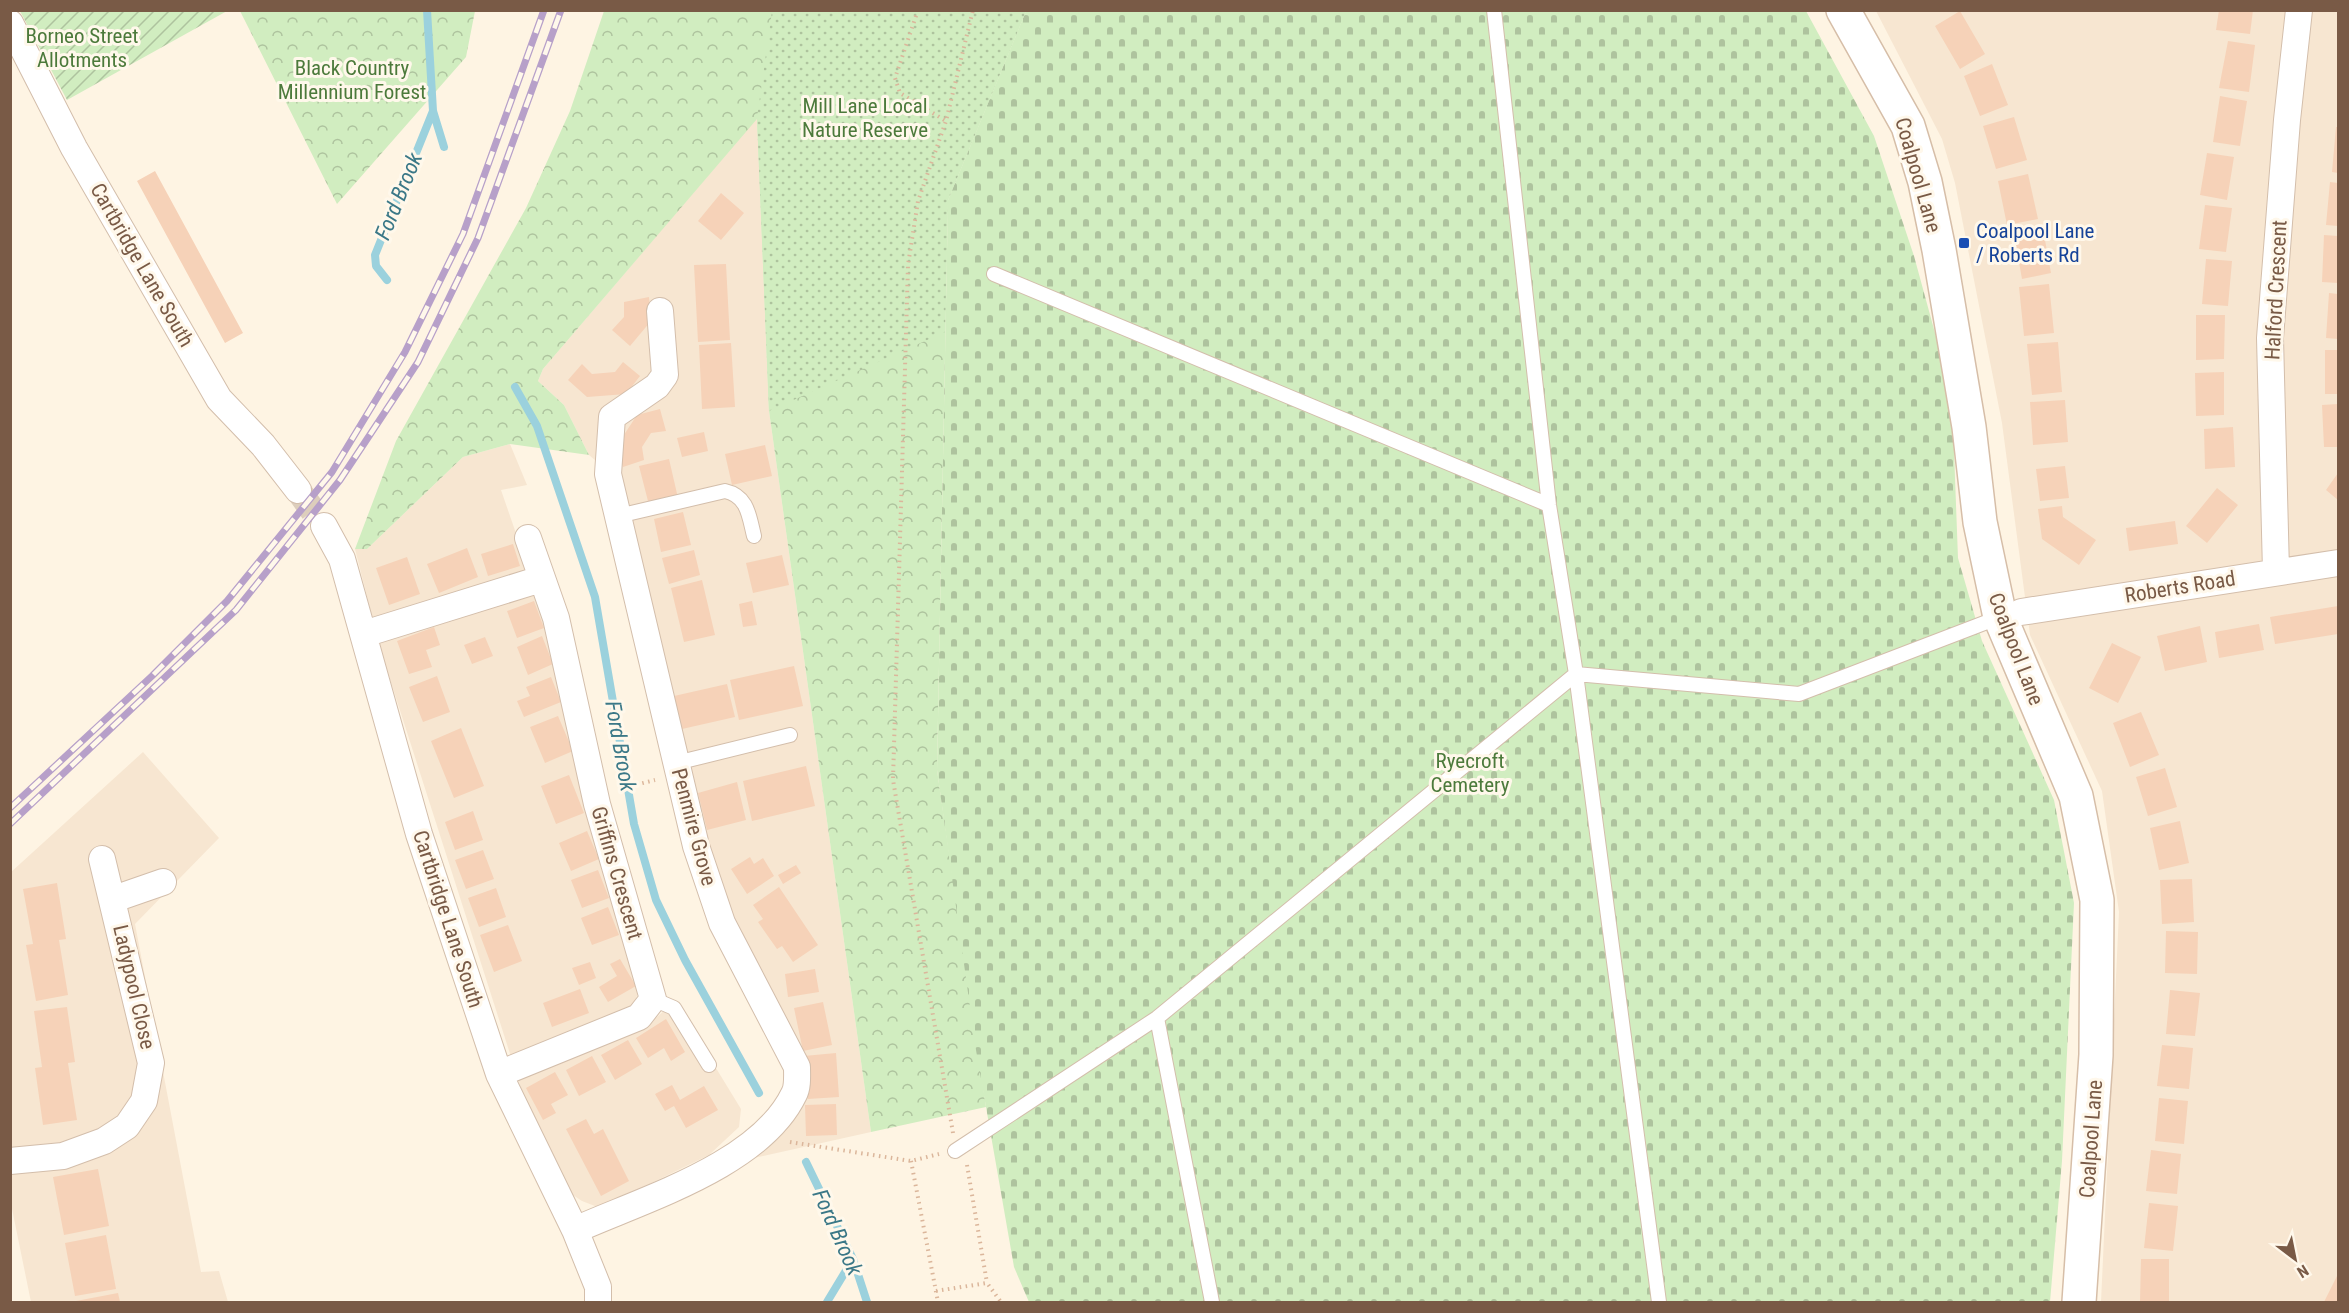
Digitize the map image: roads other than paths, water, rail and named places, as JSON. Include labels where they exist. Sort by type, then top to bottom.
[{"type":"street","name":"Coalpool Lane","points":[[1843,10],[1908,126],[1925,182],[1969,427],[1980,522],[2076,796],[2097,900],[2096,1055],[2079,1302]]},
{"type":"street","name":"Halford Crescent","points":[[2276,571],[2270,338],[2287,120],[2299,10]]},
{"type":"street","name":"Cartbridge Lane South","points":[[10,23],[74,148],[219,399],[263,445],[298,490]]},
{"type":"street","name":"Penmire Grove","points":[[575,1230],[699,1176],[763,1137],[795,1093],[797,1067],[722,923],[670,770],[608,474],[612,417],[657,386],[665,375],[660,311]]},
{"type":"street","name":"Cartbridge Lane South","points":[[324,526],[342,559],[419,834],[499,1074],[575,1230],[598,1287],[598,1302]]},
{"type":"street","name":"Griffins Crescent","points":[[528,538],[556,618],[597,804],[652,999]]},
{"type":"street","name":"Roberts Road","points":[[2011,615],[2276,571],[2338,563]]},
{"type":"street","points":[[364,634],[541,579]]},
{"type":"street","name":"Ladypool Close","points":[[10,1161],[63,1156],[104,1141],[127,1126],[144,1101],[151,1063],[114,899],[102,860]]},
{"type":"street","name":"Ladypool Close","points":[[114,899],[163,882]]},
{"type":"street","points":[[499,1074],[639,1017],[652,999]]},
{"type":"lane","points":[[1494,10],[1549,505],[1576,674],[1659,1302]]},
{"type":"lane","points":[[994,274],[1549,505]]},
{"type":"lane","points":[[618,516],[725,492],[741,497],[754,536]]},
{"type":"lane","points":[[955,1151],[1157,1018],[1576,674],[1799,694],[2011,615]]},
{"type":"lane","points":[[670,770],[790,735]]},
{"type":"lane","points":[[652,999],[674,1008],[709,1065]]},
{"type":"lane","points":[[1157,1018],[1212,1302]]},
{"type":"waterway","name":"Ford Brook","points":[[427,10],[433,111],[444,147]]},
{"type":"waterway","name":"Ford Brook","points":[[387,280],[376,266],[375,255],[433,111]]},
{"type":"waterway","name":"Ford Brook","points":[[515,387],[537,426],[595,597],[634,824],[656,900],[685,960],[759,1093]]},
{"type":"waterway","name":"Ford Brook","points":[[806,1162],[853,1259],[867,1302]]},
{"type":"waterway","points":[[827,1302],[853,1259]]},
{"type":"tunnel","points":[[298,490],[324,526]]},
{"type":"railway","points":[[10,808],[152,676],[227,601],[332,472],[405,352],[463,234],[544,10]]},
{"type":"railway","points":[[10,824],[236,610],[340,480],[418,362],[478,238],[561,10]]},
{"type":"place","name":"Coalpool Lane / Roberts Rd","points":[[1964,243]]},
{"type":"park label","name":"Borneo Street Allotments","points":[[82,48]]},
{"type":"park label","name":"Black Country Millennium Forest","points":[[352,80]]},
{"type":"park label","name":"Mill Lane Local Nature Reserve","points":[[865,118]]},
{"type":"park label","name":"Ryecroft Cemetery","points":[[1470,773]]}]
